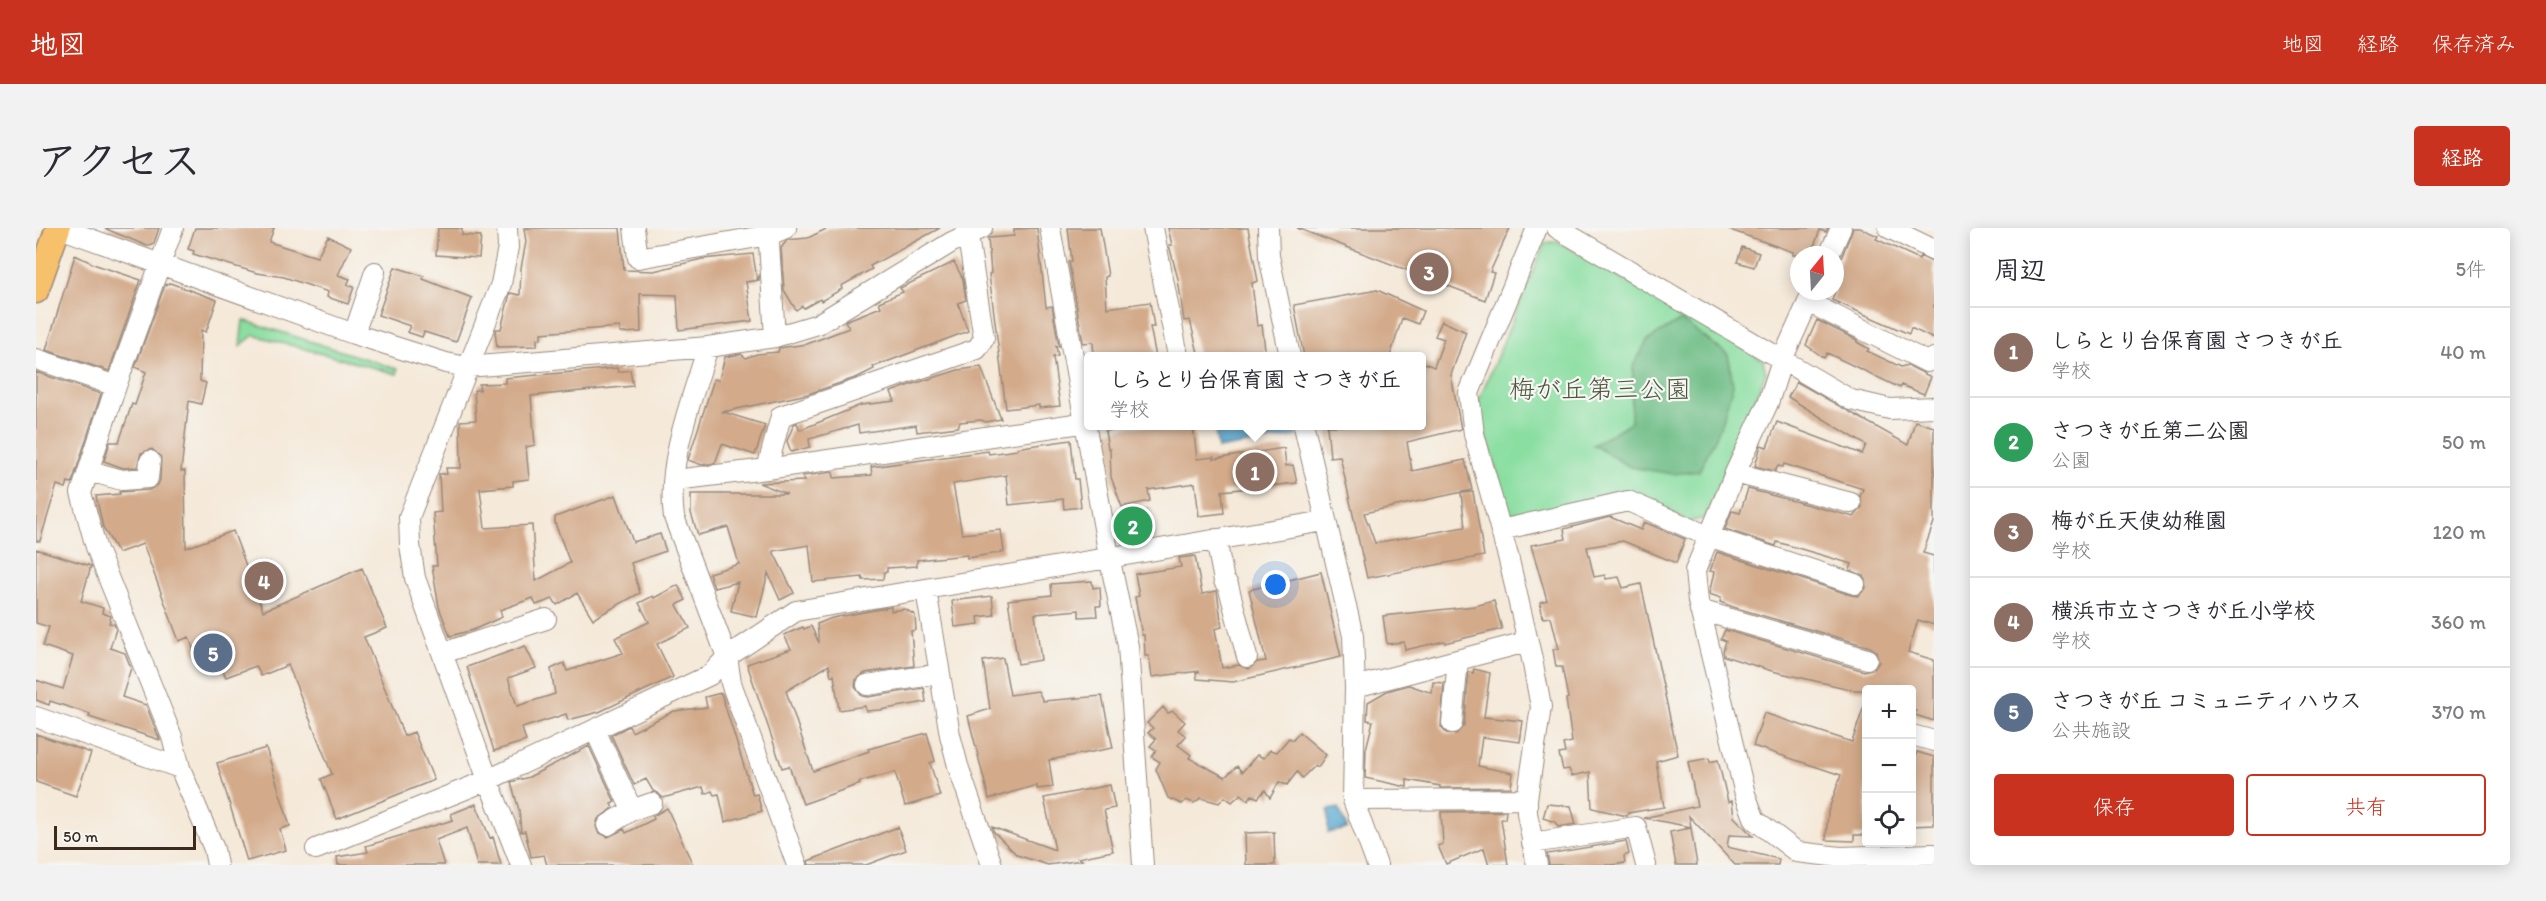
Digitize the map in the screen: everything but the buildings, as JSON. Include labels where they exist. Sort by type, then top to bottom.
[{"type":"main road","points":[[36,291],[59,228]]},
{"type":"street","points":[[59,228],[354,334],[446,363],[467,367],[708,347],[775,337],[818,324],[961,234],[984,338],[977,349],[781,416],[767,469]]},
{"type":"street","points":[[173,228],[116,386],[81,493],[96,547],[172,737],[180,768],[208,833],[217,865]]},
{"type":"street","points":[[507,228],[508,247],[501,284],[409,517],[415,578],[521,865]]},
{"type":"street","points":[[634,228],[638,258],[774,230],[775,337]]},
{"type":"street","points":[[1050,228],[1084,406]]},
{"type":"street","points":[[1153,228],[1177,352]]},
{"type":"street","points":[[1268,228],[1269,256],[1289,352]]},
{"type":"street","points":[[1537,228],[1469,393],[1474,434],[1501,530],[1540,707],[1527,799],[1537,865]]},
{"type":"street","points":[[1557,228],[1851,400],[1890,409],[1934,407]]},
{"type":"street","points":[[1833,246],[1840,228]]},
{"type":"street","points":[[1889,228],[1934,250]]},
{"type":"street","points":[[354,334],[375,272]]},
{"type":"street","points":[[1810,300],[1782,360],[1768,403],[1735,473],[1695,571],[1700,610],[1745,794],[1755,820],[1797,852],[1881,861],[1934,854]]},
{"type":"street","points":[[1816,300],[1927,362],[1934,358]]},
{"type":"street","points":[[708,347],[679,442],[671,499],[674,517],[727,657],[731,683],[797,865]]},
{"type":"street","points":[[36,359],[116,386]]},
{"type":"street","points":[[675,480],[767,469],[1084,422]]},
{"type":"street","points":[[1088,430],[1109,556],[1128,646],[1143,865]]},
{"type":"street","points":[[1305,430],[1353,636],[1355,687],[1353,800],[1377,865]]},
{"type":"street","points":[[89,471],[122,480],[150,478]]},
{"type":"street","points":[[1735,473],[1851,503]]},
{"type":"street","points":[[1501,530],[1628,501],[1708,536],[1855,584]]},
{"type":"street","points":[[316,849],[488,780],[710,675],[727,657],[796,611],[926,590],[1109,556],[1326,521]]},
{"type":"street","points":[[1216,539],[1241,650]]},
{"type":"street","points":[[926,590],[938,674],[958,766],[992,865]]},
{"type":"street","points":[[1700,610],[1867,659]]},
{"type":"street","points":[[443,653],[537,618]]},
{"type":"street","points":[[1355,687],[1527,642]]},
{"type":"street","points":[[1452,723],[1458,660]]},
{"type":"street","points":[[867,685],[938,674]]},
{"type":"street","points":[[36,717],[180,768]]},
{"type":"street","points":[[595,730],[632,810]]},
{"type":"street","points":[[1916,736],[1934,741]]},
{"type":"street","points":[[1353,800],[1527,799]]},
{"type":"street","points":[[608,825],[632,810],[652,803]]},
{"type":"street","points":[[1532,843],[1636,827],[1646,865]]},
{"type":"green space","name":"梅が丘第三公園","points":[[1557,241],[1763,360],[1766,373],[1705,518],[1689,522],[1643,499],[1509,514],[1477,404],[1545,243]]},
{"type":"green space","points":[[243,320],[398,369],[397,374],[254,335],[240,346]]},
{"type":"green space","points":[[1681,320],[1728,355],[1733,385],[1719,430],[1699,471],[1673,474],[1630,467],[1593,445],[1631,422],[1633,367],[1647,341]]},
{"type":"green space","points":[[1149,508],[1155,538],[1124,546],[1115,538],[1110,515]]},
{"type":"water","points":[[1215,430],[1294,430],[1296,436],[1218,449]]},
{"type":"water","points":[[1339,808],[1347,829],[1328,833],[1328,810]]},
{"type":"place","name":"梅が丘天使幼稚園","points":[[1429,272]]},
{"type":"place","name":"しらとり台保育園 さつきが丘","points":[[1255,472]]},
{"type":"place","name":"さつきが丘第二公園","points":[[1133,526]]},
{"type":"place","name":"横浜市立さつきが丘小学校","points":[[264,581]]},
{"type":"place","name":"さつきが丘 コミュニティハウス","points":[[213,653]]}]
